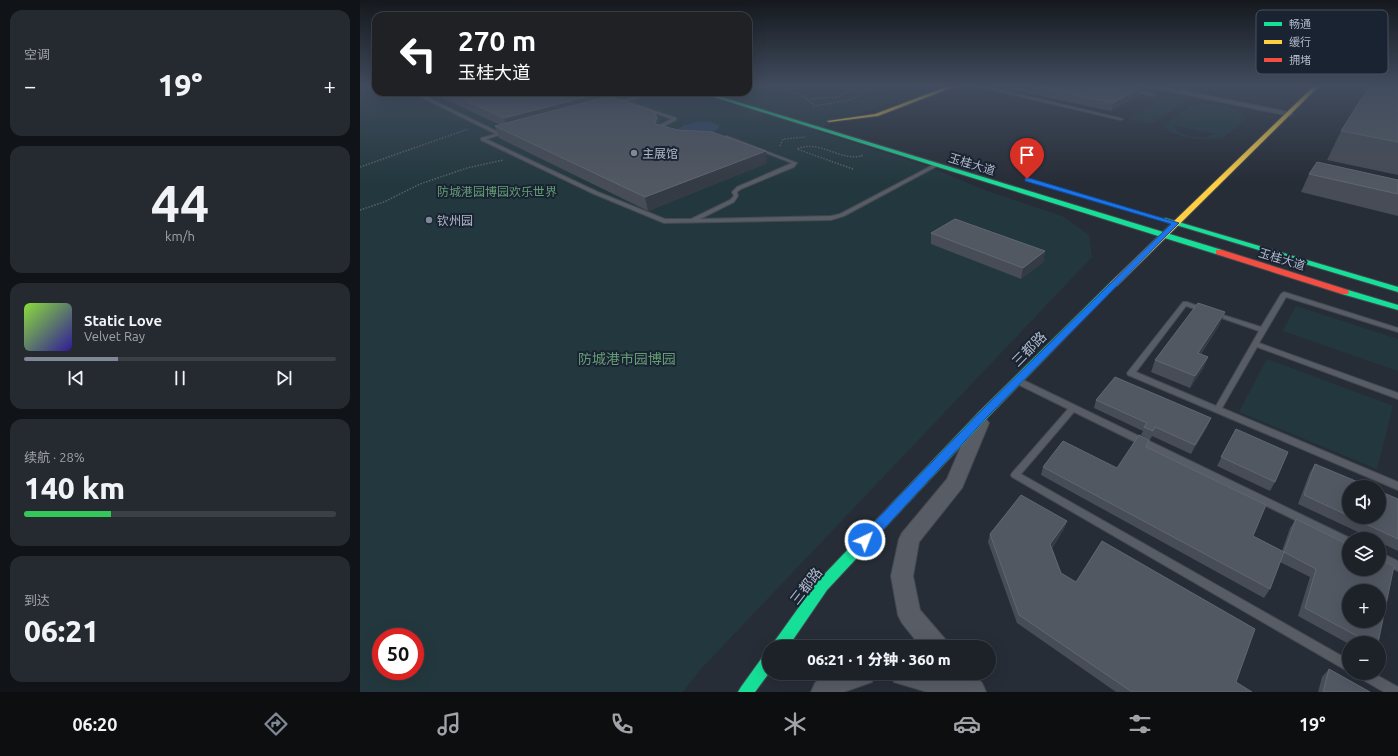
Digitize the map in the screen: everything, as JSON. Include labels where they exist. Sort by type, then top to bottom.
[{"type":"main road","name":"玉桂大道","points":[[785,118],[1398,308]]},
{"type":"main road","points":[[851,127],[825,120],[857,118]]},
{"type":"main road","points":[[869,124],[873,118]]},
{"type":"main road","name":"三都路","points":[[784,640],[822,586],[984,414],[1175,223],[1285,118]]},
{"type":"main road","points":[[937,165],[948,160]]},
{"type":"main road","name":"玉桂大道","points":[[1153,217],[1398,290]]},
{"type":"main road","points":[[746,692],[762,670]]},
{"type":"street","points":[[930,640],[910,615],[902,576],[909,538],[955,483],[984,414]]},
{"type":"street","points":[[824,692],[841,680]]},
{"type":"street","points":[[929,680],[973,692]]},
{"type":"street","points":[[963,680],[973,692]]},
{"type":"lane","points":[[467,118],[499,134]]},
{"type":"lane","points":[[661,126],[675,119],[673,118]]},
{"type":"lane","points":[[514,130],[482,139],[596,193],[664,221],[689,222],[831,218],[842,214],[937,165]]},
{"type":"lane","points":[[689,222],[732,202],[736,196],[734,192],[739,188],[792,166],[795,163],[727,137],[713,141]]},
{"type":"lane","points":[[1217,410],[1284,294],[1398,330]]},
{"type":"lane","points":[[1263,330],[1185,303],[1131,373],[1398,486]]},
{"type":"lane","points":[[1255,344],[1398,396]]},
{"type":"lane","points":[[1017,381],[1342,539]]},
{"type":"lane","points":[[1073,408],[1015,475],[1342,662]]},
{"type":"lane","points":[[1386,560],[1398,566]]},
{"type":"lane","points":[[1374,680],[1395,692]]},
{"type":"path","points":[[360,167],[386,155],[428,143],[479,124]]},
{"type":"path","points":[[780,146],[783,139],[803,138],[810,136],[803,134]]},
{"type":"path","points":[[853,169],[798,150],[797,148],[810,146],[852,158],[862,156],[862,154],[857,152]]},
{"type":"path","points":[[360,210],[384,202],[420,184],[467,168],[519,156]]},
{"type":"green space","name":"防城港市园博园","points":[[360,118],[847,118],[814,130],[924,165],[987,191],[1062,216],[1089,235],[1092,257],[700,670],[683,692],[360,692]]},
{"type":"green space","points":[[1129,118],[1160,118],[1152,124],[1128,119]]},
{"type":"green space","points":[[1173,118],[1247,118],[1223,138],[1219,139],[1198,139],[1181,136],[1167,130],[1163,125]],"holes":[[[1175,125],[1215,134],[1199,137],[1187,135],[1177,131],[1174,127]]]},
{"type":"green space","points":[[1296,306],[1398,339],[1398,371],[1283,331]]},
{"type":"green space","points":[[1267,359],[1393,406],[1377,469],[1239,412]]},
{"type":"water","points":[[696,122],[711,122],[718,125],[719,128],[712,133],[675,131],[683,126]]},
{"type":"building","name":"主展馆","points":[[524,118],[657,118],[655,124],[678,130],[712,132],[766,151],[645,197],[495,126]]},
{"type":"building","points":[[1349,118],[1398,118],[1398,142],[1341,131]]},
{"type":"building","points":[[1317,162],[1398,180],[1398,194],[1309,174]]},
{"type":"building","points":[[955,219],[1045,251],[1023,268],[931,233]]},
{"type":"building","points":[[1198,303],[1225,312],[1198,353],[1208,357],[1195,376],[1155,360]]},
{"type":"building","points":[[1115,377],[1211,418],[1195,445],[1155,427],[1153,431],[1144,427],[1147,423],[1096,400]]},
{"type":"building","points":[[1236,429],[1288,452],[1275,482],[1221,457]]},
{"type":"building","points":[[1139,435],[1149,440],[1146,447],[1266,505],[1253,536],[1284,552],[1270,589],[1043,467],[1063,441],[1117,468]]},
{"type":"building","points":[[1315,464],[1353,480],[1342,480],[1342,513],[1304,495]]},
{"type":"building","points":[[1386,494],[1398,499],[1398,539],[1386,532],[1366,524],[1386,524]]},
{"type":"building","points":[[1021,495],[1067,521],[1050,544],[1061,573],[1076,582],[1102,541],[1255,629],[1236,682],[1252,692],[1132,692],[1019,615],[990,534]]},
{"type":"building","points":[[1296,519],[1342,542],[1342,576],[1386,576],[1386,562],[1394,566],[1386,604],[1386,584],[1342,584],[1342,628],[1305,608],[1316,569],[1284,552]]},
{"type":"building","points":[[1342,628],[1381,628],[1379,636],[1357,636]]},
{"type":"building","points":[[1329,669],[1342,676],[1342,680],[1349,680],[1370,692],[1323,692]]},
{"type":"traffic: fast","points":[[785,118],[1219,252]]},
{"type":"traffic: fast","points":[[1165,220],[1398,290]]},
{"type":"traffic: fast","points":[[784,640],[822,586],[984,414],[1114,284]]},
{"type":"traffic: fast","points":[[1345,292],[1398,308]]},
{"type":"traffic: fast","points":[[746,692],[762,670]]},
{"type":"traffic: slow","points":[[829,121],[850,118]]},
{"type":"traffic: slow","points":[[1114,284],[1284,118]]},
{"type":"traffic: jam","points":[[1219,252],[1345,292]]},
{"type":"place","name":"主展馆","points":[[634,153]]},
{"type":"place","name":"钦州园","points":[[429,220]]},
{"type":"route","points":[[865,540],[984,414],[1175,223],[1027,179]]},
{"type":"park label","name":"防城港园博园欢乐世界","points":[[497,191]]}]
